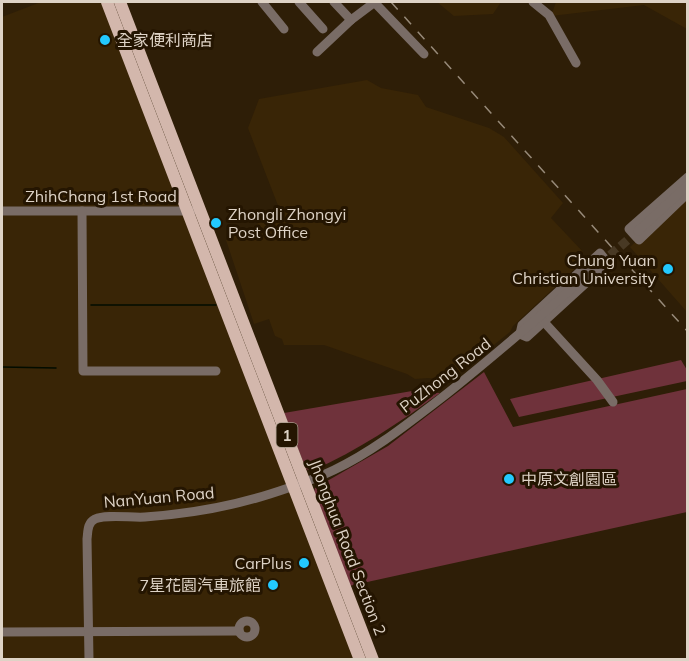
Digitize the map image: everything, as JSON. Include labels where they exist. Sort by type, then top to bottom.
[{"type":"main road","name":"1","points":[[107,2],[195,212]]},
{"type":"main road","name":"1","points":[[120,2],[195,212]]},
{"type":"main road","name":"Jhonghua Road Section 2","points":[[195,212],[300,484],[373,660]]},
{"type":"main road","name":"Jhonghua Road Section 2","points":[[300,484],[360,660]]},
{"type":"street","points":[[261,2],[284,29]]},
{"type":"street","points":[[299,2],[323,29]]},
{"type":"street","points":[[334,2],[351,20]]},
{"type":"street","points":[[317,52],[351,20],[375,2],[424,54]]},
{"type":"street","points":[[533,2],[549,15],[576,63]]},
{"type":"street","points":[[687,177],[629,229],[639,240],[687,193]]},
{"type":"street","points":[[638,231],[687,185]]},
{"type":"street","name":"ZhihChang 1st Road","points":[[2,211],[195,212]]},
{"type":"street","points":[[82,211],[83,371],[216,371]]},
{"type":"street","points":[[600,253],[608,263],[544,322],[527,337],[520,334],[522,325],[600,253]]},
{"type":"street","name":"PuZhong Road","points":[[300,484],[352,460],[404,427],[520,334],[600,264]]},
{"type":"street","points":[[544,322],[597,380],[613,402]]},
{"type":"street","name":"NanYuan Road","points":[[89,660],[87,539],[89,525],[94,520],[197,512],[231,505],[300,484]]},
{"type":"street","points":[[2,632],[239,631]]},
{"type":"shaded area","points":[[41,2],[102,2],[354,659],[2,659],[2,17]]},
{"type":"shaded area","points":[[437,2],[501,2],[493,14],[454,16]]},
{"type":"shaded area","points":[[556,2],[687,2],[687,29],[644,5],[551,16]]},
{"type":"shaded area","points":[[367,80],[381,88],[418,95],[426,107],[489,128],[504,137],[563,203],[551,218],[583,252],[583,261],[513,326],[510,332],[450,380],[415,379],[407,374],[324,345],[284,345],[282,339],[275,336],[269,319],[254,324],[226,240],[253,227],[279,208],[248,128],[259,99]]},
{"type":"shaded area","name":"Chung Yuan Christian University","points":[[687,195],[687,312],[630,247]]},
{"type":"shaded area","points":[[681,360],[687,370],[687,381],[519,417],[510,399]]},
{"type":"shaded area","name":"中原文創園區","points":[[484,372],[513,427],[687,389],[687,512],[349,586],[314,492],[315,488],[388,446]]},
{"type":"shaded area","points":[[412,391],[440,393],[362,445],[312,471],[306,469],[284,413]]},
{"type":"waterway","points":[[91,305],[216,305]]},
{"type":"waterway","points":[[2,367],[56,368]]},
{"type":"tunnel","points":[[600,264],[638,231]]},
{"type":"railway","points":[[391,2],[688,332]]},
{"type":"place","name":"全家便利商店","points":[[105,40]]},
{"type":"place","name":"Zhongli Zhongyi Post Office","points":[[216,223]]},
{"type":"place","name":"Chung Yuan Christian University","points":[[668,269]]},
{"type":"place","name":"中原文創園區","points":[[509,479]]},
{"type":"place","name":"CarPlus","points":[[304,563]]},
{"type":"place","name":"7星花園汽車旅館","points":[[273,585]]}]
